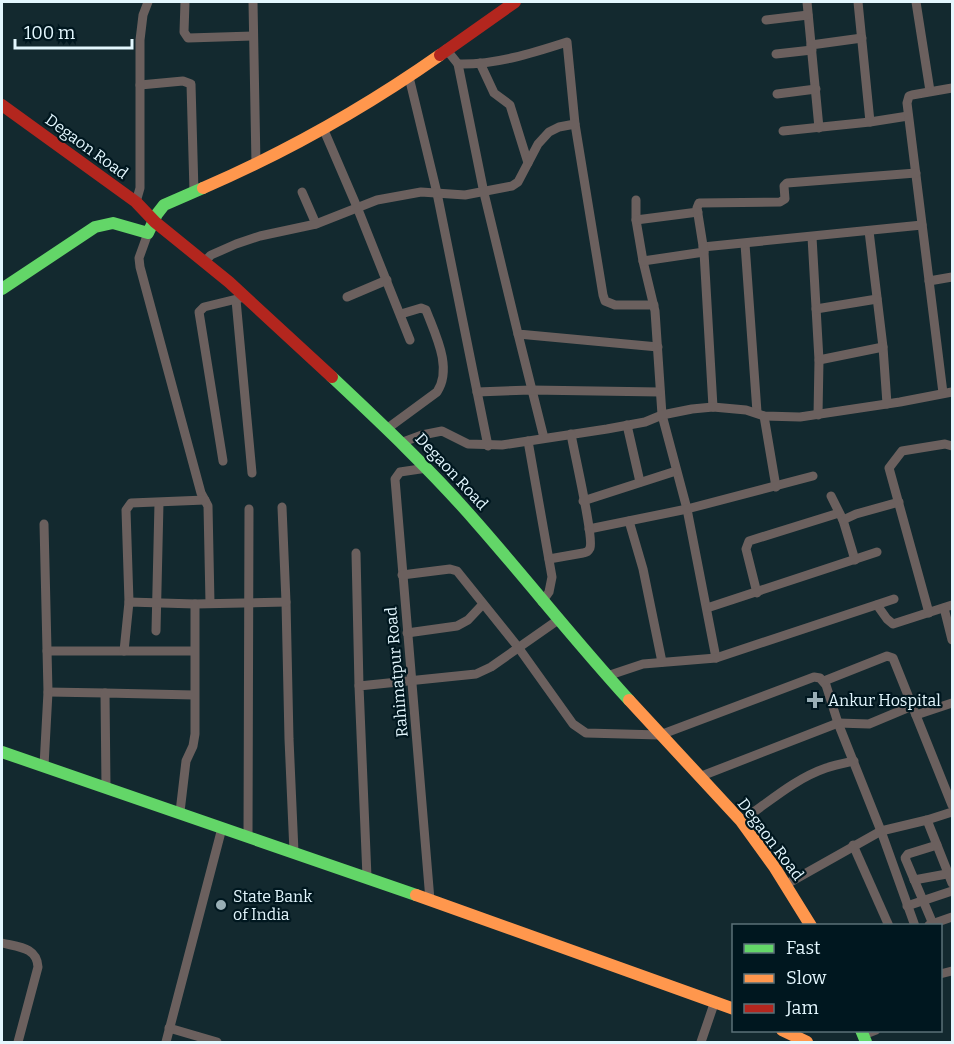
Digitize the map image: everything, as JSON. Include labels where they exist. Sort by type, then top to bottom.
[{"type":"street","points":[[136,202],[140,188],[141,27],[148,2]]},
{"type":"street","points":[[185,2],[184,32],[188,38],[253,36]]},
{"type":"street","points":[[253,2],[256,165]]},
{"type":"street","points":[[210,603],[209,513],[201,493],[140,267],[140,258],[156,212],[160,207],[256,165],[323,128],[410,76],[515,2]]},
{"type":"street","points":[[807,2],[819,128]]},
{"type":"street","points":[[858,2],[870,122]]},
{"type":"street","points":[[916,2],[930,91]]},
{"type":"street","points":[[765,20],[808,15]]},
{"type":"street","points":[[776,54],[862,38]]},
{"type":"street","points":[[458,64],[480,63],[567,42],[575,124],[604,301],[615,304],[654,305]]},
{"type":"street","points":[[446,49],[458,64],[484,193],[544,438]]},
{"type":"street","points":[[480,63],[494,93],[510,105],[528,163]]},
{"type":"street","points":[[410,76],[437,193],[488,446]]},
{"type":"street","points":[[140,85],[183,81],[191,84],[194,192]]},
{"type":"street","points":[[403,442],[442,431],[468,444],[488,446],[645,422],[662,415],[692,409],[713,407],[782,418],[818,415],[948,392],[929,281],[907,103],[909,96],[952,88]]},
{"type":"street","points":[[777,94],[816,89]]},
{"type":"street","name":"Degaon Road","points":[[2,105],[136,202],[151,228],[204,262],[240,298],[403,442],[477,523],[607,676],[741,821],[811,924]]},
{"type":"street","points":[[783,131],[908,116]]},
{"type":"street","points":[[204,262],[211,255],[236,244],[274,232],[316,224],[357,207],[396,196],[421,192],[450,195],[484,193],[512,186],[518,182],[538,144],[549,132],[559,127],[575,124]]},
{"type":"street","points":[[323,128],[410,340]]},
{"type":"street","points":[[713,407],[704,249],[697,205],[701,201],[784,201],[784,186],[787,183],[916,174]]},
{"type":"street","points":[[302,192],[316,224]]},
{"type":"street","points":[[636,200],[636,220],[643,261],[654,305],[662,415],[687,509],[716,658]]},
{"type":"street","points":[[636,220],[698,212]]},
{"type":"street","points":[[2,289],[95,227],[113,224],[151,228]]},
{"type":"street","points":[[643,261],[704,249],[922,225]]},
{"type":"street","points":[[869,231],[883,347],[887,404]]},
{"type":"street","points":[[812,237],[819,360],[818,415]]},
{"type":"street","points":[[745,244],[761,414],[776,487]]},
{"type":"street","points":[[929,281],[952,278]]},
{"type":"street","points":[[347,297],[387,280]]},
{"type":"street","points":[[223,461],[199,312],[204,307],[240,298],[252,473]]},
{"type":"street","points":[[816,309],[877,299]]},
{"type":"street","points":[[388,428],[437,392],[444,373],[440,348],[426,310],[421,308],[401,314]]},
{"type":"street","points":[[518,334],[658,347]]},
{"type":"street","points":[[819,360],[883,347]]},
{"type":"street","points":[[477,392],[531,390],[660,392]]},
{"type":"street","points":[[627,425],[640,482]]},
{"type":"street","points":[[549,559],[588,551],[590,547],[589,529],[571,435]]},
{"type":"street","points":[[528,441],[549,559],[551,585],[542,602]]},
{"type":"street","points":[[929,613],[889,468],[902,451],[945,444],[952,446]]},
{"type":"street","name":"Rahimatpur Road","points":[[427,468],[400,472],[395,479],[430,900]]},
{"type":"street","points":[[583,501],[676,471]]},
{"type":"street","points":[[589,529],[687,509],[813,476]]},
{"type":"street","points":[[831,496],[841,516],[855,560]]},
{"type":"street","points":[[124,651],[129,602],[126,510],[131,503],[205,500]]},
{"type":"street","points":[[757,592],[746,549],[749,541],[898,502]]},
{"type":"street","points":[[156,631],[159,503]]},
{"type":"street","points":[[282,507],[294,852]]},
{"type":"street","points":[[248,837],[249,509]]},
{"type":"street","points":[[629,521],[643,569],[662,662]]},
{"type":"street","points":[[44,524],[48,692],[44,766]]},
{"type":"street","points":[[706,608],[877,552]]},
{"type":"street","points":[[356,553],[367,876]]},
{"type":"street","points":[[402,575],[454,569],[518,647],[573,724],[586,733],[660,735],[814,677],[820,678],[824,681],[914,924]]},
{"type":"street","points":[[607,676],[634,666],[716,658],[894,599]]},
{"type":"street","points":[[129,602],[195,604],[286,602]]},
{"type":"street","points":[[180,812],[186,761],[193,746],[195,734],[195,604]]},
{"type":"street","points":[[408,633],[457,626],[468,620],[483,604]]},
{"type":"street","points":[[877,605],[886,620],[892,624],[948,606],[952,640]]},
{"type":"street","points":[[359,686],[476,674],[491,667],[558,620]]},
{"type":"street","points":[[47,651],[194,651]]},
{"type":"street","points":[[824,681],[882,658],[891,657],[952,804]]},
{"type":"street","points":[[48,692],[194,695]]},
{"type":"street","points":[[105,693],[106,787]]},
{"type":"street","points":[[699,777],[838,723],[869,724],[952,703]]},
{"type":"street","points":[[2,752],[367,876],[732,1008]]},
{"type":"street","points":[[741,821],[779,793],[806,777],[854,761]]},
{"type":"street","points":[[785,885],[881,831],[952,812]]},
{"type":"street","points":[[927,820],[951,877]]},
{"type":"street","points":[[166,1042],[222,828]]},
{"type":"street","points":[[853,845],[888,924]]},
{"type":"street","points":[[931,924],[905,856],[937,845]]},
{"type":"street","points":[[914,880],[941,874],[951,877]]},
{"type":"street","points":[[907,906],[952,891]]},
{"type":"street","points":[[934,924],[952,917]]},
{"type":"street","points":[[2,943],[30,950],[36,954],[38,960],[18,1042]]},
{"type":"street","points":[[701,1042],[715,1001]]},
{"type":"street","points":[[170,1028],[217,1042]]},
{"type":"street","points":[[786,1032],[807,1042]]},
{"type":"traffic: fast","points":[[2,289],[95,227],[113,223],[148,233],[164,205],[203,188]]},
{"type":"traffic: fast","points":[[332,377],[460,504],[629,700]]},
{"type":"traffic: fast","points":[[2,752],[416,895]]},
{"type":"traffic: fast","points":[[862,1032],[866,1042]]},
{"type":"traffic: slow","points":[[203,188],[325,127],[383,93],[440,55]]},
{"type":"traffic: slow","points":[[629,700],[741,821],[775,868],[810,924]]},
{"type":"traffic: slow","points":[[416,895],[732,1008]]},
{"type":"traffic: slow","points":[[786,1032],[807,1042]]},
{"type":"traffic: jam","points":[[440,55],[515,2]]},
{"type":"traffic: jam","points":[[2,105],[136,202],[155,222],[229,282],[332,377]]},
{"type":"place","name":"Ankur Hospital","points":[[815,700]]},
{"type":"place","name":"State Bank of India","points":[[221,905]]}]
